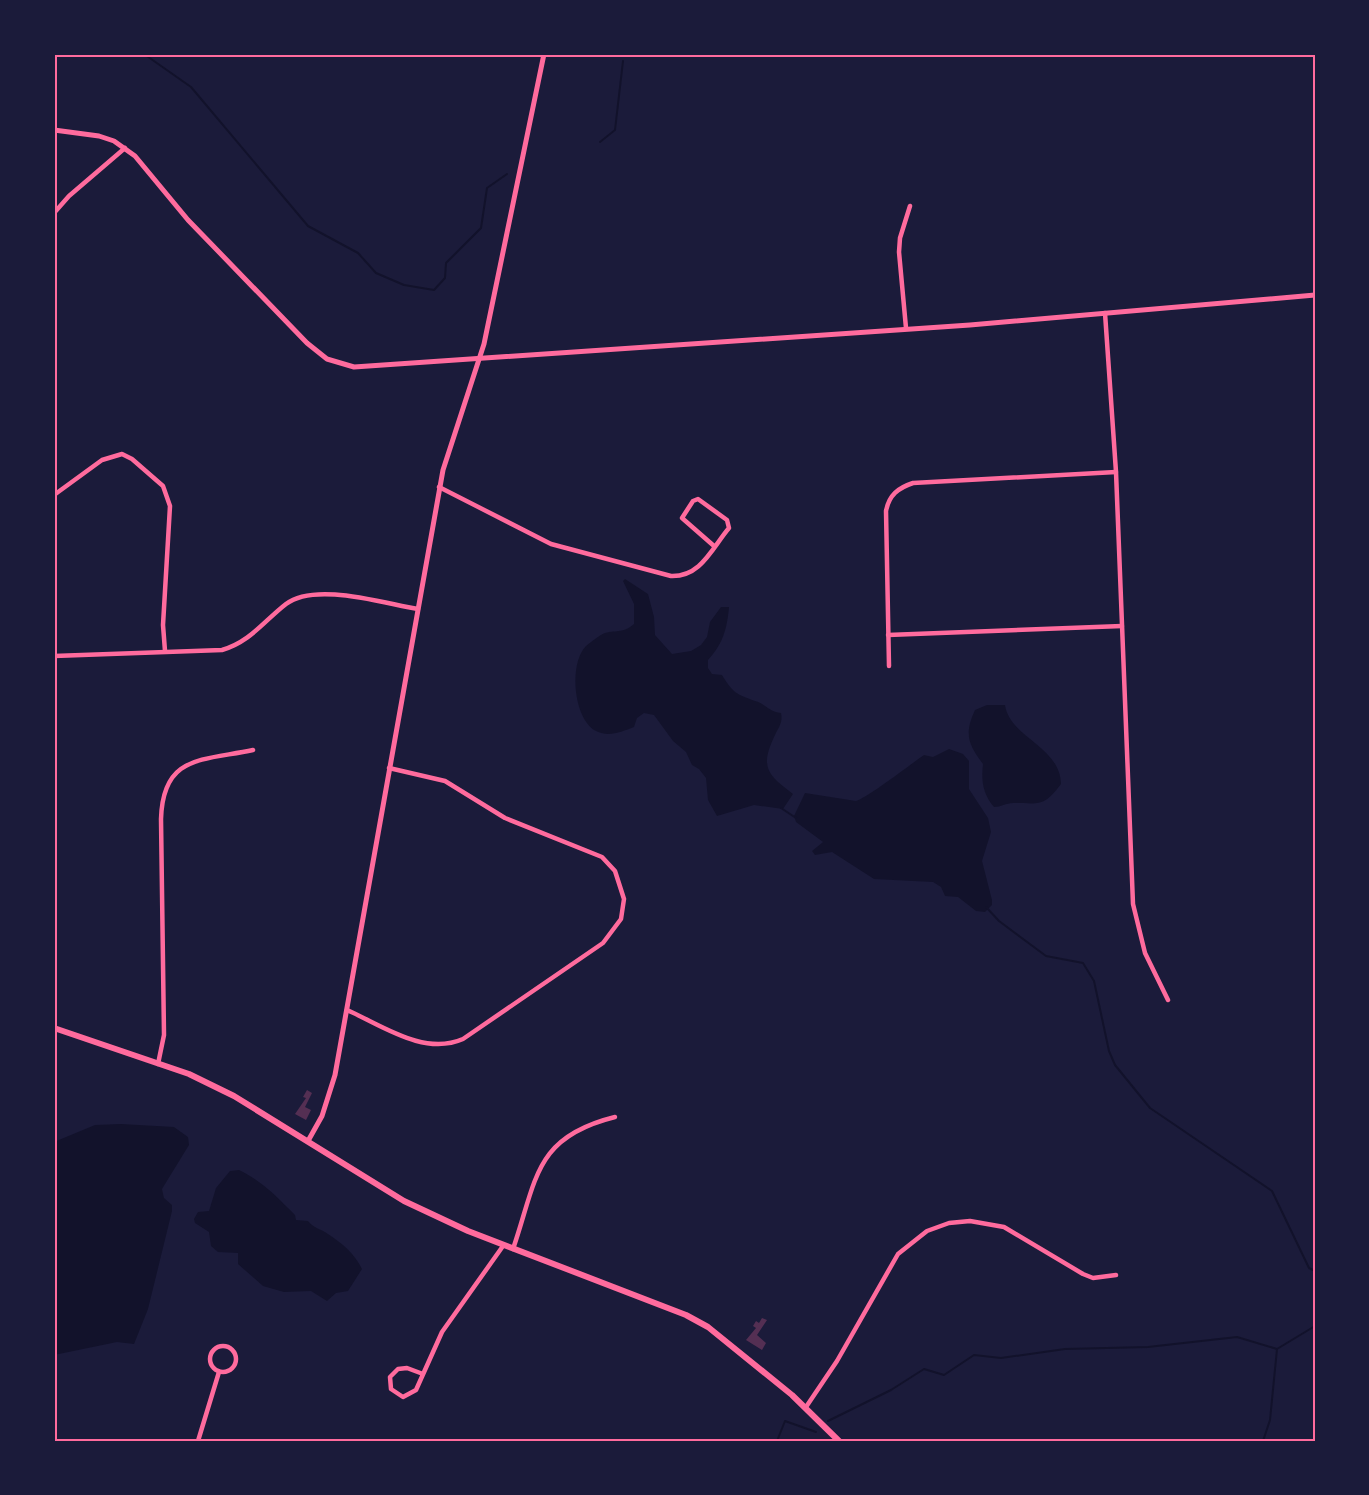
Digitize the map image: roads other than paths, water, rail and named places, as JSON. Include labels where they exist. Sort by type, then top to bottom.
[{"type":"main road","points":[[54,1028],[189,1074],[234,1096],[404,1201],[503,1246],[686,1315],[708,1327],[806,1407],[840,1441]]},
{"type":"street","points":[[308,1141],[322,1116],[333,1085],[439,487],[446,456],[480,359],[544,54]]},
{"type":"street","points":[[54,130],[99,136],[125,147],[144,166],[188,220],[307,343],[327,359],[345,365],[364,367],[480,359],[1105,313],[1315,295]]},
{"type":"street","points":[[54,213],[69,196],[125,147]]},
{"type":"street","points":[[906,328],[899,252],[900,238],[910,206]]},
{"type":"street","points":[[1105,313],[1116,471],[1133,904],[1145,953],[1168,1000]]},
{"type":"street","points":[[54,495],[102,460],[117,454],[129,457],[166,490],[170,506],[163,625],[165,651]]},
{"type":"street","points":[[889,666],[886,511],[888,500],[895,492],[913,483],[1116,471]]},
{"type":"street","points":[[439,487],[551,544],[656,574],[685,575],[705,561],[729,524],[696,499],[683,514],[682,520],[714,546]]},
{"type":"street","points":[[54,656],[211,651],[238,644],[254,634],[287,604],[308,594],[328,594],[417,609]]},
{"type":"street","points":[[888,635],[1122,626]]},
{"type":"street","points":[[158,1064],[164,1035],[161,819],[167,784],[178,769],[192,763],[253,750]]},
{"type":"street","points":[[346,1010],[428,1045],[451,1045],[603,943],[617,928],[624,909],[620,879],[602,857],[504,818],[445,781],[389,768]]},
{"type":"street","points":[[513,1249],[541,1167],[552,1148],[577,1129],[615,1117]]},
{"type":"street","points":[[806,1407],[837,1361],[898,1254],[927,1231],[949,1223],[970,1221],[1004,1227],[1083,1274],[1093,1278],[1116,1275]]},
{"type":"street","points":[[423,1374],[407,1368],[398,1369],[390,1377],[391,1389],[400,1396],[409,1396],[416,1390],[445,1327],[503,1246]]},
{"type":"street","points":[[225,1346],[234,1350],[236,1363],[230,1370],[219,1372],[212,1366],[209,1357],[213,1350],[225,1346]]},
{"type":"street","points":[[198,1441],[219,1372]]},
{"type":"waterway","points":[[144,54],[191,87],[308,226],[358,253],[376,273],[404,285],[434,290],[445,278],[446,263],[481,228],[487,188],[507,174]]},
{"type":"waterway","points":[[600,142],[615,130],[623,61]]},
{"type":"waterway","points":[[781,808],[796,818]]},
{"type":"waterway","points":[[986,907],[999,921],[1046,956],[1083,963],[1094,981],[1109,1051],[1115,1065],[1150,1108],[1272,1191],[1309,1268],[1315,1271]]},
{"type":"waterway","points":[[1263,1441],[1270,1420],[1277,1349],[1315,1326]]},
{"type":"waterway","points":[[828,1421],[891,1390],[924,1369],[944,1375],[974,1355],[1001,1358],[1065,1349],[1148,1347],[1237,1337],[1277,1349]]},
{"type":"waterway","points":[[777,1441],[785,1421],[816,1432]]}]
